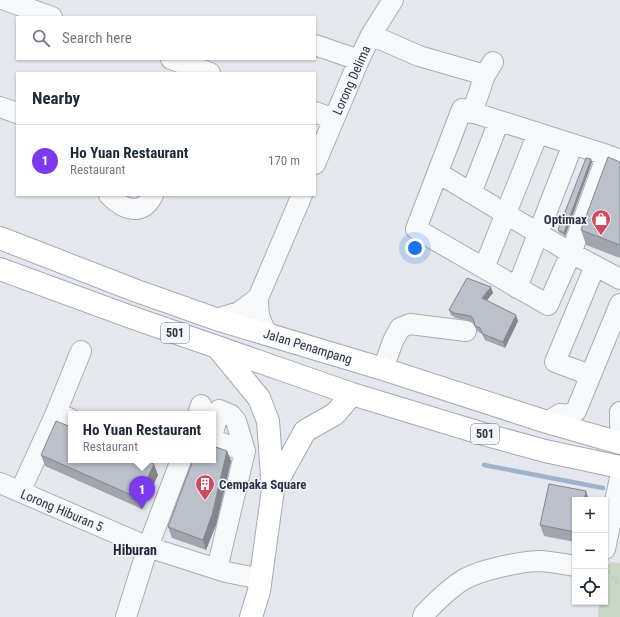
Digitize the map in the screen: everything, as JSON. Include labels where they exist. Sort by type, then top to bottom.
[{"type":"main road","name":"Jalan Penampang","points":[[0,238],[134,290],[216,319],[383,369],[547,422],[620,443]]},
{"type":"main road","name":"501","points":[[0,269],[128,316],[352,394],[545,451],[620,467]]},
{"type":"main road","points":[[217,347],[259,398],[268,421],[273,489],[259,591],[251,617]]},
{"type":"main road","points":[[268,421],[285,432],[305,431],[335,414],[352,394],[354,375],[346,358]]},
{"type":"main road","points":[[273,489],[305,431]]},
{"type":"street","points":[[5,0],[49,16]]},
{"type":"street","name":"Lorong Delima","points":[[316,162],[359,60],[371,35],[393,0]]},
{"type":"street","points":[[371,35],[418,56],[488,68],[472,113]]},
{"type":"street","points":[[316,45],[359,60]]},
{"type":"street","points":[[175,60],[209,69]]},
{"type":"street","points":[[0,107],[16,113]]},
{"type":"street","points":[[462,109],[498,121],[614,158],[548,305],[416,229],[462,109]]},
{"type":"street","points":[[316,112],[334,119]]},
{"type":"street","points":[[471,193],[498,121]]},
{"type":"street","points":[[484,268],[538,133]]},
{"type":"street","points":[[517,288],[573,144]]},
{"type":"street","points":[[438,173],[571,253],[612,273],[555,362],[590,375]]},
{"type":"street","points":[[110,196],[126,209],[138,209],[146,205],[152,196]]},
{"type":"street","points":[[269,335],[260,321],[258,313],[258,298],[302,196]]},
{"type":"street","points":[[216,319],[239,312],[258,298]]},
{"type":"street","points":[[547,422],[560,414],[568,415],[576,411],[620,304]]},
{"type":"street","points":[[383,369],[393,341],[400,328],[410,324],[466,331]]},
{"type":"street","points":[[20,492],[63,416],[82,351]]},
{"type":"street","points":[[216,422],[219,410],[231,415],[236,421],[245,451],[222,570]]},
{"type":"street","points":[[620,412],[620,425]]},
{"type":"street","points":[[216,441],[245,451]]},
{"type":"street","points":[[126,617],[148,547],[177,463]]},
{"type":"street","points":[[608,543],[615,530],[620,478]]},
{"type":"street","name":"Lorong Hiburan 5","points":[[0,483],[148,547],[222,570],[260,579]]},
{"type":"street","points":[[423,617],[424,614],[440,598],[464,579],[480,572],[504,566],[540,561],[572,566]]},
{"type":"path","points":[[607,569],[618,585]]},
{"type":"green space","points":[[611,562],[620,563],[620,617],[598,617],[599,605],[608,605],[608,564]]},
{"type":"building","points":[[608,157],[620,162],[620,245],[581,230]]},
{"type":"building","points":[[586,158],[591,159],[564,233],[558,230]]},
{"type":"building","points":[[467,278],[491,287],[482,298],[516,315],[503,342],[483,334],[480,328],[475,326],[471,316],[454,313],[449,310]]},
{"type":"building","points":[[56,421],[68,426],[68,463],[154,464],[138,498],[41,455]]},
{"type":"building","name":"Cempaka Square","points":[[216,447],[227,451],[212,515],[203,540],[168,527],[192,463],[216,463]]},
{"type":"building","points":[[549,484],[586,491],[585,497],[572,497],[572,531],[540,525]]},
{"type":"waterway","points":[[484,465],[603,488]]},
{"type":"place","name":"Optimax","points":[[601,236]]},
{"type":"place","name":"Cempaka Square","points":[[205,501]]},
{"type":"place","name":"Ho Yuan Restaurant","points":[[142,509]]},
{"type":"district","name":"Hiburan","points":[[135,550]]}]
